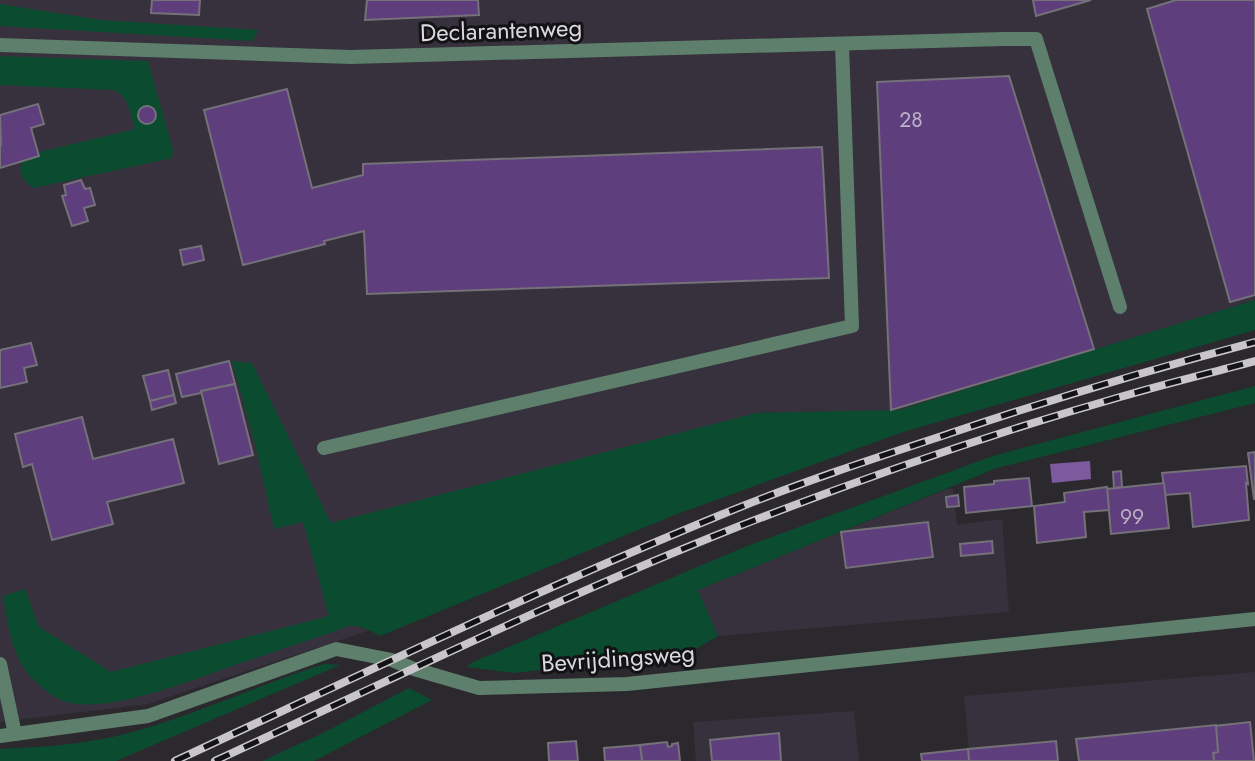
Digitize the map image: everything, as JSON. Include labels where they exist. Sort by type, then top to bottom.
[{"type":"street","name":"Declarantenweg","points":[[0,45],[351,57],[1036,39],[1121,307]]},
{"type":"street","points":[[324,448],[852,326],[842,44]]},
{"type":"street","name":"Bevrijdingsweg","points":[[0,736],[148,716],[336,649],[392,660],[480,688],[627,684],[1255,619]]},
{"type":"street","points":[[0,664],[15,734]]},
{"type":"shaded area","points":[[0,0],[1255,0],[1255,300],[899,410],[756,413],[446,605],[148,704],[0,722]]},
{"type":"shaded area","points":[[1090,461],[1091,479],[1052,483],[1050,464]]},
{"type":"shaded area","points":[[947,489],[953,489],[957,525],[1002,519],[1009,612],[718,636],[698,590]]},
{"type":"shaded area","points":[[1255,672],[1255,761],[970,761],[964,696]]},
{"type":"shaded area","points":[[854,711],[859,761],[696,761],[693,722]]},
{"type":"green space","points":[[0,4],[101,20],[258,30],[253,41],[0,26]]},
{"type":"green space","points":[[0,56],[148,61],[173,150],[172,158],[34,188],[25,180],[20,170],[22,162],[31,154],[135,129],[126,102],[114,90],[0,85]]},
{"type":"green space","points":[[1255,300],[1255,330],[903,432],[672,516],[380,636],[362,627],[346,627],[148,694],[100,704],[63,701],[49,693],[28,674],[12,643],[3,596],[25,589],[39,627],[111,672],[329,616],[303,522],[274,529],[255,444],[232,361],[252,363],[331,523],[756,413],[899,410]]},
{"type":"green space","points":[[1255,386],[1255,403],[997,468],[698,590],[718,636],[687,654],[513,673],[467,667],[747,546],[993,456]]},
{"type":"green space","points":[[324,664],[340,665],[116,761],[0,761],[0,749],[73,744],[117,736],[169,721]]},
{"type":"green space","points":[[409,688],[432,700],[314,761],[262,761],[323,733]]},
{"type":"building","points":[[152,0],[200,0],[199,15],[151,13]]},
{"type":"building","points":[[367,0],[478,0],[479,15],[365,20]]},
{"type":"building","points":[[1033,0],[1091,0],[1036,16]]},
{"type":"building","points":[[1176,0],[1255,0],[1255,295],[1230,302],[1147,9]]},
{"type":"building","points":[[1009,76],[1094,349],[891,410],[877,82]]},
{"type":"building","points":[[287,89],[312,188],[363,175],[363,164],[822,147],[829,278],[367,294],[364,231],[243,265],[204,110]]},
{"type":"building","points":[[38,104],[44,124],[31,128],[39,156],[0,168],[0,115]]},
{"type":"building","points":[[147,106],[155,111],[156,115],[151,123],[147,124],[139,119],[138,115],[143,107]]},
{"type":"building","points":[[81,180],[85,189],[90,188],[95,205],[84,208],[88,221],[72,226],[62,196],[66,195],[64,185]]},
{"type":"building","points":[[201,246],[204,260],[183,265],[180,250]]},
{"type":"building","points":[[31,343],[37,365],[24,368],[27,382],[0,388],[0,350]]},
{"type":"building","points":[[229,361],[235,384],[182,397],[176,374]]},
{"type":"building","points":[[168,370],[174,395],[150,401],[143,376]]},
{"type":"building","points":[[235,384],[253,455],[219,464],[201,391]]},
{"type":"building","points":[[174,395],[176,403],[152,410],[150,401]]},
{"type":"building","points":[[82,417],[93,459],[173,439],[184,483],[107,502],[113,524],[52,540],[32,464],[23,467],[15,434]]},
{"type":"building","points":[[1255,452],[1255,499],[1254,499],[1248,453]]},
{"type":"building","points":[[1246,466],[1249,520],[1193,527],[1190,493],[1165,495],[1162,473]]},
{"type":"building","points":[[1121,471],[1122,487],[1114,488],[1113,472]]},
{"type":"building","points":[[1029,478],[1032,506],[966,513],[964,487]]},
{"type":"building","points":[[1164,483],[1169,528],[1111,534],[1107,489]]},
{"type":"building","points":[[1107,487],[1109,510],[1084,512],[1086,537],[1037,543],[1034,506],[1065,502],[1064,493]]},
{"type":"building","points":[[958,495],[959,506],[947,507],[946,497]]},
{"type":"building","points":[[928,522],[933,557],[846,568],[841,532]]},
{"type":"building","points":[[992,541],[993,553],[961,556],[960,544]]},
{"type":"building","points":[[1250,722],[1254,761],[1214,761],[1213,753],[1218,752],[1215,726]]},
{"type":"building","points":[[1216,725],[1218,752],[1213,753],[1214,761],[1079,761],[1076,739]]},
{"type":"building","points":[[779,733],[781,761],[712,761],[710,740]]},
{"type":"building","points":[[576,741],[578,761],[549,761],[548,743]]},
{"type":"building","points":[[1056,741],[1058,761],[969,761],[968,749]]},
{"type":"building","points":[[667,742],[668,747],[678,743],[680,761],[642,761],[640,745]]},
{"type":"building","points":[[640,745],[642,761],[605,761],[604,748]]},
{"type":"building","points":[[968,749],[969,761],[922,761],[921,754]]},
{"type":"railway","points":[[175,761],[516,603],[751,503],[863,462],[1024,409],[1255,342]]},
{"type":"railway","points":[[215,761],[540,611],[737,527],[975,441],[1137,392],[1255,361]]}]
